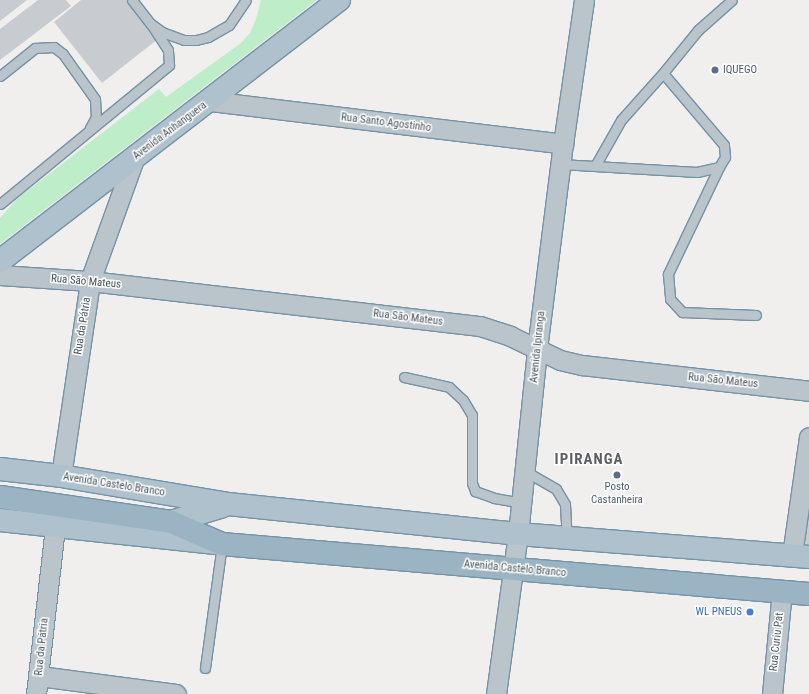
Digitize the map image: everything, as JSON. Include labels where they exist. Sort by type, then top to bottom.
[{"type":"highway","name":"Avenida Castelo Branco","points":[[0,497],[171,522],[222,544],[809,594]]},
{"type":"main road","name":"Avenida Anhanguera","points":[[0,261],[210,101],[339,0]]},
{"type":"main road","name":"Avenida Castelo Branco","points":[[0,469],[61,476],[228,504],[518,534],[801,556]]},
{"type":"main road","name":"Avenida Castelo Branco","points":[[171,522],[228,504]]},
{"type":"main road","name":"Avenida Castelo Branco","points":[[0,520],[55,528],[222,544]]},
{"type":"street","name":"Avenida Ipiranga","points":[[496,694],[514,570],[537,349],[560,164],[584,0]]},
{"type":"street","name":"Rua Santo Agostinho","points":[[210,101],[563,144]]},
{"type":"street","name":"Rua da Pátria","points":[[61,476],[90,281],[134,159]]},
{"type":"street","name":"Rua São Mateus","points":[[0,275],[90,281],[480,326],[510,336],[560,360],[582,365],[809,391]]},
{"type":"street","points":[[801,556],[809,437]]},
{"type":"street","name":"Rua da Pátria","points":[[37,685],[55,528]]},
{"type":"street","name":"Rua Curiu Pat","points":[[772,694],[782,591]]},
{"type":"street","points":[[37,685],[176,694]]},
{"type":"lane","points":[[2,201],[169,65],[168,50],[151,24],[132,0]]},
{"type":"lane","points":[[151,24],[172,37],[184,40],[208,37],[229,25],[246,0]]},
{"type":"lane","points":[[595,166],[620,120],[663,73],[698,30],[732,0]]},
{"type":"lane","points":[[0,76],[35,48],[54,47],[63,54],[95,99],[96,117],[89,131]]},
{"type":"lane","points":[[663,73],[724,145],[725,157],[668,274],[670,299],[682,312],[756,315]]},
{"type":"lane","points":[[560,164],[697,172],[719,167]]},
{"type":"lane","points":[[404,377],[449,388],[463,400],[472,415],[472,483],[475,491],[494,498],[521,503]]},
{"type":"lane","points":[[525,471],[556,489],[565,504],[567,538]]},
{"type":"lane","points":[[205,668],[222,544]]},
{"type":"green space","points":[[261,0],[317,0],[0,244],[0,218],[18,198],[159,89],[166,97],[241,43],[250,33],[256,19]]},
{"type":"building","points":[[0,0],[27,0],[0,21]]},
{"type":"building","points":[[38,0],[66,0],[71,6],[0,60],[0,29]]},
{"type":"building","points":[[81,0],[127,0],[158,39],[102,83],[54,22]]},
{"type":"building","points":[[809,498],[809,548],[801,547]]},
{"type":"place","name":"IQUEGO","points":[[715,70]]},
{"type":"place","name":"Posto Castanheira","points":[[617,475]]},
{"type":"place","name":"WL PNEUS","points":[[750,612]]},
{"type":"district","name":"IPIRANGA","points":[[589,460]]}]
